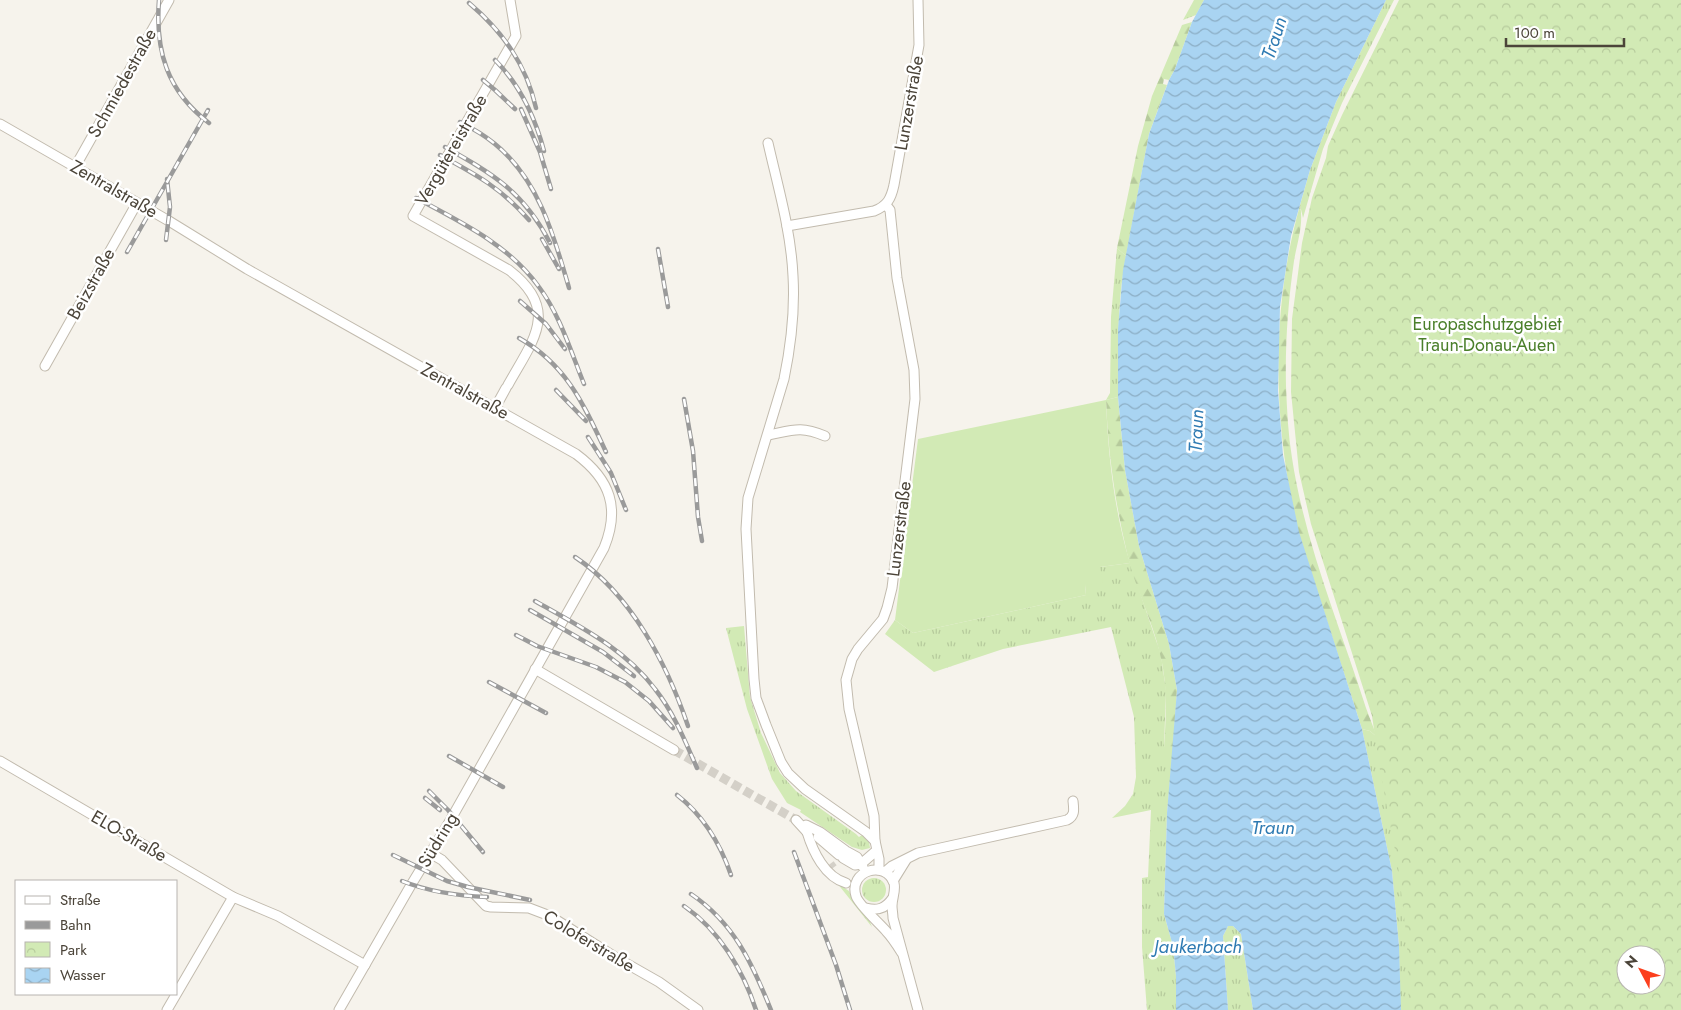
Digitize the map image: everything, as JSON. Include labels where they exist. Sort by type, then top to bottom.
[{"type":"street","name":"Schmiedestraße","points":[[75,167],[169,0]]},
{"type":"street","name":"Vergütereistraße","points":[[495,408],[534,337],[539,313],[536,302],[522,280],[510,270],[413,216],[516,36],[510,0]]},
{"type":"street","name":"Lunzerstraße","points":[[855,892],[856,882],[875,869],[878,855],[875,841],[874,816],[849,709],[846,680],[852,659],[864,640],[878,626],[888,608],[916,388],[894,259],[890,210],[886,205],[890,201],[894,185],[919,45],[918,0]]},
{"type":"street","name":"Zentralstraße","points":[[0,124],[137,202],[247,269],[495,408],[586,462],[601,478],[612,508],[612,527],[604,548],[535,669]]},
{"type":"street","points":[[768,144],[787,226],[793,274],[792,329],[784,379],[748,498],[746,512],[755,693],[781,762],[788,773],[805,789],[866,832],[875,841]]},
{"type":"street","name":"Beizstraße","points":[[45,366],[137,202]]},
{"type":"street","points":[[787,226],[874,211],[886,205]]},
{"type":"street","points":[[768,435],[808,430],[825,436]]},
{"type":"street","points":[[535,669],[674,750]]},
{"type":"street","name":"Südring","points":[[339,1010],[535,669]]},
{"type":"street","name":"ELO-Straße","points":[[0,761],[234,897],[278,916],[365,965]]},
{"type":"street","points":[[875,869],[918,853],[1067,820],[1074,814],[1073,802]]},
{"type":"street","points":[[806,828],[841,857],[855,865],[875,869],[885,866],[878,855]]},
{"type":"street","points":[[806,828],[832,866],[855,892],[858,901],[888,932],[902,953]]},
{"type":"street","points":[[806,828],[820,832],[893,881],[895,890],[892,899],[893,918],[918,1010]]},
{"type":"street","points":[[806,828],[818,859],[836,879],[846,884]]},
{"type":"street","name":"Coloferstraße","points":[[430,853],[442,860],[486,906],[528,908],[550,916],[614,957],[659,982],[698,1010]]},
{"type":"street","points":[[893,881],[907,858]]},
{"type":"street","points":[[178,993],[234,897]]},
{"type":"street","points":[[866,908],[878,910],[884,908],[892,899]]},
{"type":"street","points":[[168,1010],[177,995]]},
{"type":"green space","points":[[1194,0],[1204,0],[1196,15],[1183,20]]},
{"type":"green space","points":[[1386,0],[1394,0],[1342,103],[1323,149],[1303,218],[1300,205],[1310,170],[1336,102]]},
{"type":"green space","name":"Europaschutzgebiet Traun-Donau-Auen","points":[[1399,0],[1681,0],[1681,1010],[1409,1010],[1407,941],[1398,866],[1372,716],[1311,524],[1299,472],[1291,392],[1292,319],[1302,243],[1312,198],[1326,158],[1328,146]]},
{"type":"green space","points":[[1192,22],[1175,69],[1169,80],[1164,79],[1163,84],[1167,85],[1149,134],[1126,256],[1117,248],[1138,146],[1152,96],[1182,25]]},
{"type":"green space","points":[[1300,205],[1301,226],[1292,276],[1287,339],[1286,386],[1291,449],[1305,522],[1314,553],[1377,737],[1370,731],[1362,729],[1305,555],[1290,491],[1284,450],[1278,368],[1280,327],[1290,245]]},
{"type":"green space","points":[[1117,248],[1126,256],[1120,308],[1118,397],[1106,400],[1110,393],[1111,317]]},
{"type":"green space","points":[[1118,397],[1125,470],[1139,546],[1169,644],[1177,690],[1173,748],[1164,748],[1166,701],[1163,666],[1153,628],[1130,566],[1113,477],[1108,439],[1106,400]]},
{"type":"green space","points":[[1106,400],[1113,482],[1124,543],[1130,563],[1100,567],[1103,583],[1085,585],[1086,595],[913,633],[895,620],[918,439]]},
{"type":"green space","points":[[1130,563],[1161,655],[1166,691],[1164,748],[1173,748],[1167,813],[1164,914],[1173,946],[1176,976],[1176,1010],[1147,1010],[1142,947],[1142,878],[1148,877],[1151,810],[1112,818],[1125,806],[1133,794],[1136,777],[1134,717],[1111,627],[1003,649],[934,672],[885,634],[895,620],[913,633],[1086,595],[1085,585],[1100,567]]},
{"type":"green space","points":[[744,626],[750,697],[761,733],[780,773],[796,791],[859,837],[862,835],[869,842],[870,848],[862,850],[852,847],[800,812],[801,810],[787,803],[772,779],[747,709],[726,628]]},
{"type":"green space","points":[[1362,729],[1370,731],[1377,737],[1391,794],[1416,1010],[1400,1010],[1399,946],[1392,871]]},
{"type":"green space","points":[[874,878],[879,879],[885,885],[885,895],[879,901],[874,902],[869,901],[863,895],[862,890],[863,885],[869,879]]},
{"type":"green space","points":[[837,883],[849,891],[855,904],[868,917],[872,927]]},
{"type":"green space","points":[[1228,926],[1233,926],[1241,934],[1253,1010],[1228,1010],[1223,936]]},
{"type":"water","name":"Traun","points":[[1204,0],[1386,0],[1336,102],[1310,170],[1291,236],[1280,307],[1278,390],[1283,455],[1299,532],[1362,729],[1392,871],[1399,946],[1401,1010],[1253,1010],[1241,934],[1233,926],[1228,926],[1223,936],[1228,1010],[1176,1010],[1176,976],[1173,946],[1164,914],[1167,813],[1177,690],[1169,644],[1139,546],[1125,470],[1118,397],[1118,329],[1123,270],[1149,134],[1192,22]]},
{"type":"tunnel","points":[[674,750],[796,820]]},
{"type":"tunnel","points":[[830,864],[833,868]]},
{"type":"railway","points":[[159,0],[159,36],[167,69],[183,97],[209,123]]},
{"type":"railway","points":[[469,3],[503,37],[512,50],[526,77],[536,108]]},
{"type":"railway","points":[[495,60],[512,80],[526,102],[544,151]]},
{"type":"railway","points":[[483,80],[515,109]]},
{"type":"railway","points":[[521,109],[540,152],[551,189]]},
{"type":"railway","points":[[127,252],[208,110]]},
{"type":"railway","points":[[460,122],[495,144],[523,174],[534,192],[551,229],[569,288]]},
{"type":"railway","points":[[445,147],[478,166],[506,186],[529,210],[550,243]]},
{"type":"railway","points":[[440,155],[488,183],[508,199],[529,220]]},
{"type":"railway","points":[[166,240],[170,207],[167,179]]},
{"type":"railway","points":[[416,198],[483,236],[499,247],[527,272],[553,309],[584,384]]},
{"type":"railway","points":[[542,239],[559,269]]},
{"type":"railway","points":[[658,249],[668,307]]},
{"type":"railway","points":[[520,301],[546,324],[565,349]]},
{"type":"railway","points":[[519,338],[536,349],[562,374],[581,402],[606,452]]},
{"type":"railway","points":[[556,390],[586,421]]},
{"type":"railway","points":[[684,399],[693,451],[698,517],[702,541]]},
{"type":"railway","points":[[588,437],[611,473],[626,510]]},
{"type":"railway","points":[[575,557],[595,572],[613,590],[645,632],[669,679],[688,726]]},
{"type":"railway","points":[[535,601],[600,639],[643,674],[668,708],[679,727],[697,768]]},
{"type":"railway","points":[[530,610],[603,652],[634,676]]},
{"type":"railway","points":[[516,635],[537,646],[596,667],[625,682],[649,701],[673,728]]},
{"type":"railway","points":[[489,682],[546,713]]},
{"type":"railway","points":[[449,756],[503,787]]},
{"type":"railway","points":[[429,791],[448,810],[483,852]]},
{"type":"railway","points":[[677,795],[687,803],[710,831],[722,852],[731,875]]},
{"type":"railway","points":[[425,798],[440,810]]},
{"type":"railway","points":[[794,852],[836,965],[850,1010]]},
{"type":"railway","points":[[393,855],[447,881],[530,900]]},
{"type":"railway","points":[[402,881],[444,893],[487,897]]},
{"type":"railway","points":[[691,894],[719,918],[740,945],[757,976],[771,1010]]},
{"type":"railway","points":[[684,906],[697,916],[719,939],[737,966],[756,1010]]},
{"type":"water label","name":"Jaukerbach","points":[[1198,946]]}]
